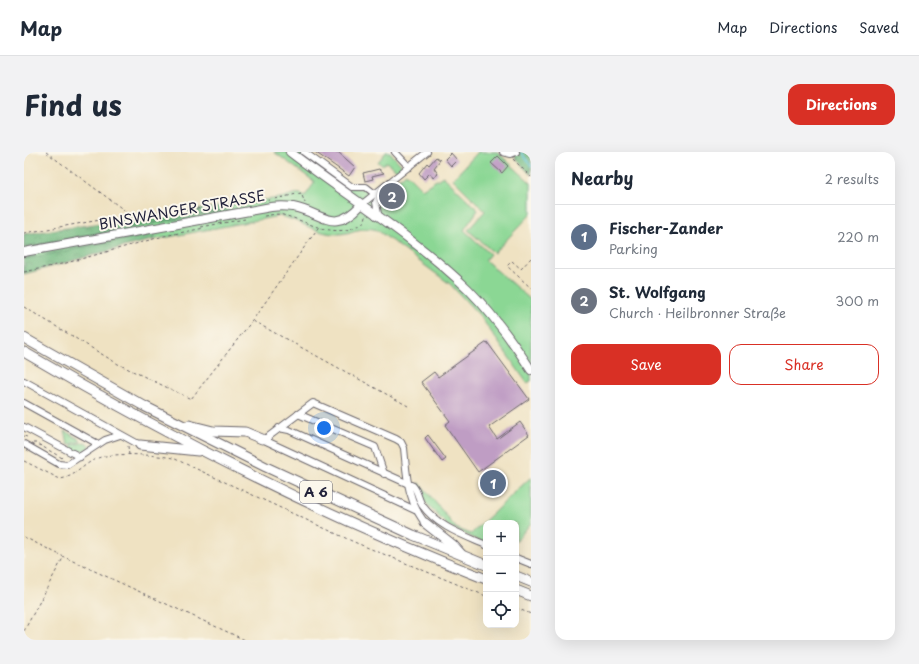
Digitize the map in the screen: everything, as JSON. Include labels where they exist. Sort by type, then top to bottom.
[{"type":"highway","name":"A 6","points":[[24,338],[174,422],[334,500],[483,564]]},
{"type":"highway","name":"A 6","points":[[24,352],[206,452],[342,517],[483,578]]},
{"type":"highway","points":[[174,422],[213,430],[245,432],[262,439]]},
{"type":"highway","points":[[140,445],[206,452]]},
{"type":"highway","points":[[425,523],[453,545],[462,555]]},
{"type":"highway","points":[[519,577],[531,582]]},
{"type":"highway","points":[[519,591],[531,596]]},
{"type":"main road","points":[[290,152],[426,252],[469,290],[504,332],[531,370]]},
{"type":"main road","name":"BINSWANGER STRASSE","points":[[24,252],[259,208],[282,206],[304,211],[333,221],[347,218],[361,205]]},
{"type":"street","points":[[304,152],[352,187],[366,187],[375,194]]},
{"type":"street","points":[[395,152],[410,167]]},
{"type":"street","points":[[361,205],[410,167],[426,152]]},
{"type":"street","points":[[503,152],[514,153]]},
{"type":"street","points":[[376,216],[378,214],[376,202],[382,189]]},
{"type":"street","points":[[24,381],[140,445]]},
{"type":"street","points":[[24,403],[98,444]]},
{"type":"street","points":[[262,439],[310,404],[316,403],[400,442],[404,448],[407,485],[415,510],[425,523]]},
{"type":"street","points":[[298,414],[375,447],[384,474]]},
{"type":"street","points":[[24,427],[80,457]]},
{"type":"street","points":[[279,428],[289,430],[407,485],[413,486],[416,489],[422,505],[440,524],[483,544]]},
{"type":"street","points":[[26,443],[63,466],[71,464],[98,444],[120,435]]},
{"type":"street","points":[[262,439],[415,510]]},
{"type":"street","points":[[519,559],[531,564]]},
{"type":"path","points":[[46,152],[132,216]]},
{"type":"path","points":[[514,153],[517,164],[531,177]]},
{"type":"path","points":[[24,232],[132,216],[280,199],[297,192],[304,196],[304,211],[299,221]]},
{"type":"path","points":[[262,216],[281,214],[318,228],[334,231],[348,230],[365,221],[368,210]]},
{"type":"path","points":[[24,272],[66,263],[135,243],[249,218]]},
{"type":"path","points":[[194,227],[206,227]]},
{"type":"path","points":[[24,307],[118,364],[191,399],[252,321],[318,228]]},
{"type":"path","points":[[531,258],[521,270],[512,261],[507,266],[531,288]]},
{"type":"path","points":[[252,321],[408,406]]},
{"type":"path","points":[[24,436],[27,437],[24,440],[26,443]]},
{"type":"path","points":[[129,440],[129,456]]},
{"type":"path","points":[[31,444],[36,443],[63,458]]},
{"type":"path","points":[[24,461],[60,479],[71,476],[98,457],[129,456],[173,458],[354,542],[483,595]]},
{"type":"path","points":[[24,537],[64,557],[245,640]]},
{"type":"path","points":[[24,631],[64,557]]},
{"type":"path","points":[[519,609],[531,614]]},
{"type":"green space","points":[[274,152],[301,152],[349,187],[364,189],[378,200],[389,187],[406,173],[422,189],[443,176],[478,210],[464,230],[490,254],[485,260],[531,300],[531,381],[527,383],[480,316],[450,284],[377,230],[362,229],[343,234],[330,234],[315,230],[294,220],[279,216],[153,240],[154,234],[24,259],[24,247],[231,209],[230,202],[271,199],[292,194],[305,196],[315,182]]},
{"type":"green space","points":[[386,152],[390,152],[403,167],[398,171],[386,162],[382,165],[378,162]]},
{"type":"green space","points":[[478,152],[497,152],[531,183],[531,214],[494,253],[468,230],[485,211],[453,179]]},
{"type":"green space","points":[[513,152],[529,152],[531,156],[531,175],[517,160]]},
{"type":"green space","points":[[231,205],[231,209],[24,247],[24,234]]},
{"type":"green space","points":[[154,233],[153,240],[24,274],[24,259]]},
{"type":"green space","points":[[65,431],[81,440],[81,441],[68,445]]},
{"type":"green space","points":[[85,442],[91,446],[84,451],[72,450],[72,445]]},
{"type":"green space","points":[[531,477],[531,523],[519,537],[519,520],[486,520]]},
{"type":"green space","points":[[419,482],[456,528],[471,534],[483,523],[483,543],[448,526],[425,502]]},
{"type":"building","points":[[315,152],[338,152],[355,167],[349,176]]},
{"type":"building","points":[[451,153],[457,160],[451,166],[445,159]]},
{"type":"building","points":[[498,156],[508,166],[502,173],[491,163]]},
{"type":"building","points":[[436,157],[440,160],[434,168],[438,174],[433,178],[430,173],[424,179],[419,173],[427,163],[429,165]]},
{"type":"building","points":[[379,169],[384,173],[372,176],[373,179],[365,181],[363,173]]},
{"type":"building","points":[[389,190],[398,195],[398,201],[393,201],[385,195]]},
{"type":"building","points":[[487,342],[529,399],[489,427],[497,439],[520,422],[529,435],[478,472],[445,425],[450,421],[421,382],[434,372],[438,377]]},
{"type":"building","points":[[428,435],[446,459],[442,462],[425,438]]},
{"type":"waterway","points":[[521,152],[531,166]]},
{"type":"place","name":"St. Wolfgang","points":[[392,196]]},
{"type":"place","name":"Fischer-Zander","points":[[493,483]]}]
